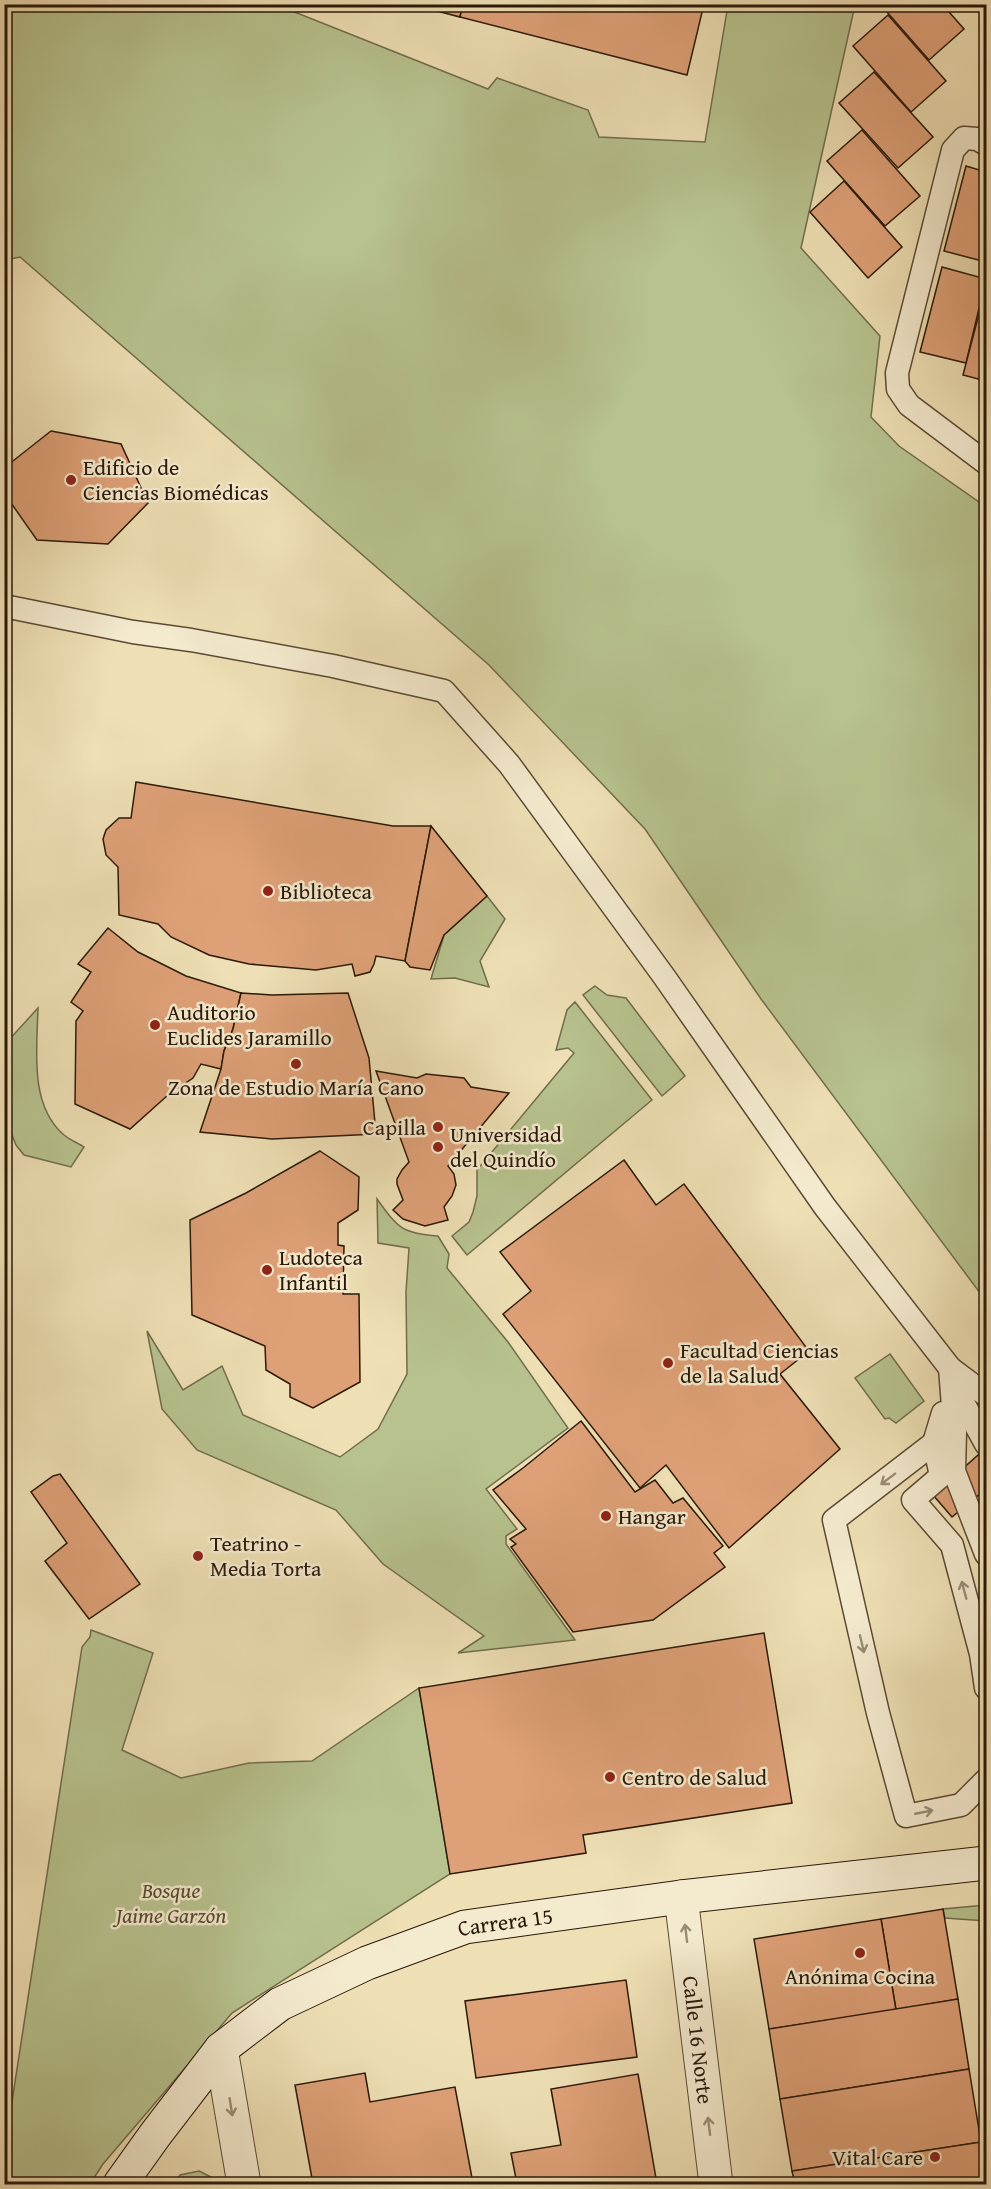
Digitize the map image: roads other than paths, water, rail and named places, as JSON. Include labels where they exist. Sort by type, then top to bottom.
[{"type":"street","name":"Carrera 15","points":[[120,2184],[221,2049],[280,2004],[367,1963],[465,1928],[681,1897],[987,1863]]},
{"type":"street","name":"Calle 16 Norte","points":[[681,1897],[716,2184]]},
{"type":"street","points":[[221,2049],[244,2184]]},
{"type":"lane","points":[[987,144],[977,139],[964,138],[953,150],[897,373],[898,389],[909,405],[987,464]]},
{"type":"lane","points":[[4,606],[133,632],[322,664],[444,691],[509,764],[663,975],[825,1207],[950,1368],[987,1395]]},
{"type":"lane","points":[[950,1368],[955,1432],[954,1471],[987,1554]]},
{"type":"lane","points":[[950,1368],[965,1406],[987,1444]]},
{"type":"lane","points":[[953,1413],[943,1413],[934,1443],[941,1476],[913,1500],[952,1545],[981,1654],[987,1688]]},
{"type":"lane","points":[[934,1443],[834,1520],[878,1713],[906,1816],[962,1805],[987,1780]]},
{"type":"place","name":"Edificio de Ciencias Biomédicas","points":[[71,480]]},
{"type":"place","name":"Biblioteca","points":[[268,891]]},
{"type":"place","name":"Auditorio Euclides Jaramillo","points":[[155,1025]]},
{"type":"place","name":"Zona de Estudio María Cano","points":[[296,1064]]},
{"type":"place","name":"Capilla","points":[[438,1127]]},
{"type":"place","name":"Universidad del Quindío","points":[[438,1147]]},
{"type":"place","name":"Ludoteca Infantil","points":[[267,1270]]},
{"type":"place","name":"Facultad Ciencias de la Salud","points":[[668,1363]]},
{"type":"place","name":"Hangar","points":[[606,1516]]},
{"type":"place","name":"Teatrino - Media Torta","points":[[198,1556]]},
{"type":"place","name":"Centro de Salud","points":[[610,1777]]},
{"type":"place","name":"Anónima Cocina","points":[[860,1953]]},
{"type":"place","name":"Vital Care","points":[[935,2157]]},
{"type":"park label","name":"Bosque Jaime Garzón","points":[[171,1902]]}]
